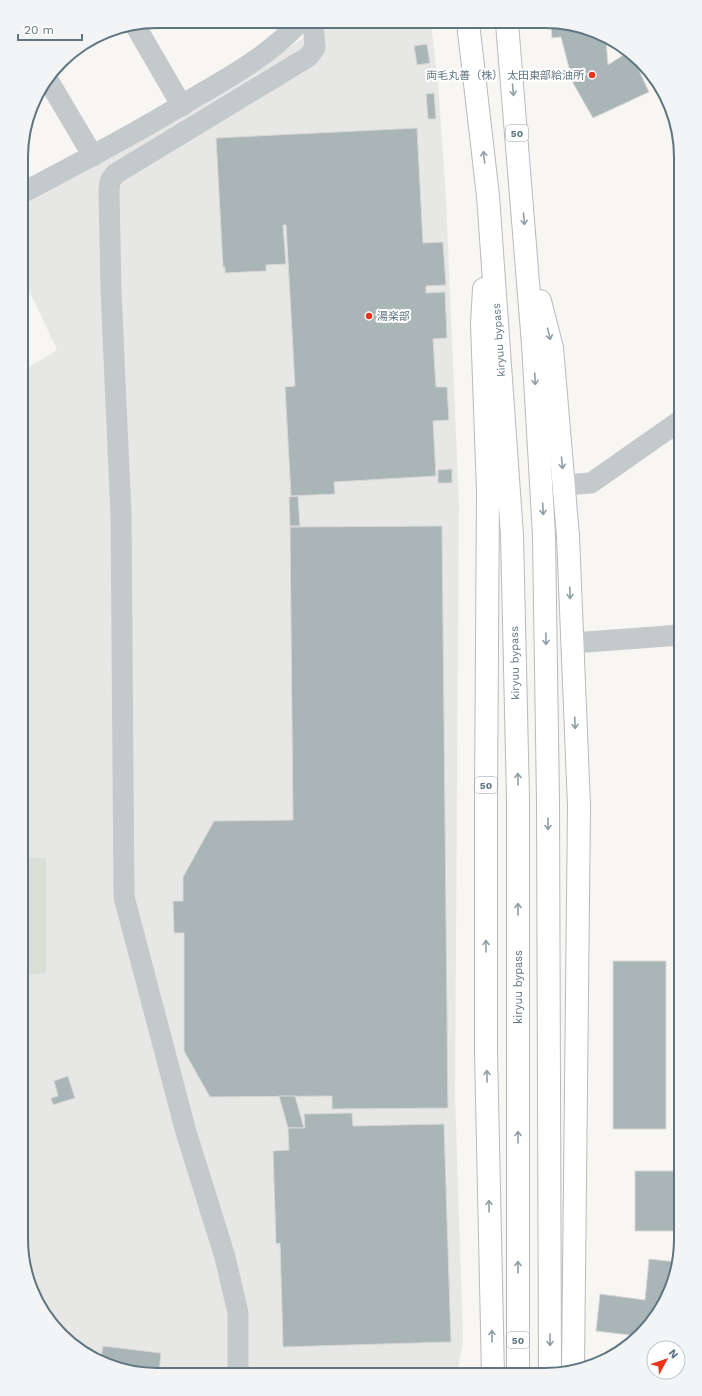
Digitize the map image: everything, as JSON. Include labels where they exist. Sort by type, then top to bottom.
[{"type":"highway","name":"kiryuu bypass","points":[[469,28],[488,196],[512,535],[518,798],[518,1368]]},
{"type":"highway","name":"50","points":[[507,28],[533,344],[545,543],[548,802],[550,1368]]},
{"type":"highway","name":"50","points":[[488,196],[482,324],[488,492],[486,1052],[493,1368]]},
{"type":"highway","name":"50","points":[[525,242],[552,348],[568,536],[579,806],[573,1365]]},
{"type":"street","points":[[28,190],[93,156],[182,106],[256,61],[285,38],[294,28]]},
{"type":"street","points":[[238,1368],[238,1313],[225,1257],[186,1132],[124,897],[121,514],[111,291],[109,192],[110,181],[115,174],[308,57],[315,48],[313,28]]},
{"type":"street","points":[[138,29],[182,106]]},
{"type":"street","points":[[51,84],[93,156]]},
{"type":"street","points":[[563,485],[592,483],[674,425]]},
{"type":"street","points":[[572,643],[674,636]]},
{"type":"shaded area","points":[[318,28],[432,28],[438,82],[446,199],[459,505],[455,1091],[463,1341],[458,1368],[157,1368],[124,1364],[93,1351],[66,1330],[50,1311],[41,1296],[30,1264],[28,1239],[28,367],[57,350],[28,288],[28,199],[255,70]]},
{"type":"shaded area","points":[[28,857],[46,858],[46,973],[28,974]]},
{"type":"building","points":[[551,28],[553,28],[570,30],[602,41],[606,44],[608,65],[623,55],[638,68],[649,92],[593,118],[573,83],[561,37],[552,38]]},
{"type":"building","points":[[427,44],[430,63],[417,65],[414,46]]},
{"type":"building","points":[[434,93],[436,119],[428,119],[426,94]]},
{"type":"building","name":"湯楽部","points":[[417,128],[423,243],[443,242],[446,285],[426,286],[426,293],[445,292],[447,338],[433,339],[436,387],[447,387],[449,420],[433,421],[436,476],[334,482],[335,494],[291,496],[285,387],[295,386],[286,225],[283,225],[286,264],[266,265],[266,271],[225,273],[225,267],[223,267],[216,138]]},
{"type":"building","points":[[452,469],[452,483],[438,483],[438,470]]},
{"type":"building","points":[[298,496],[300,526],[290,526],[289,497]]},
{"type":"building","points":[[442,526],[448,1108],[332,1109],[332,1096],[210,1097],[184,1051],[184,933],[174,933],[173,901],[183,901],[183,877],[214,821],[293,820],[290,527]]},
{"type":"building","points":[[613,961],[666,961],[666,1129],[613,1129]]},
{"type":"building","points":[[68,1076],[75,1098],[53,1105],[51,1098],[58,1096],[54,1081]]},
{"type":"building","points":[[279,1096],[295,1096],[304,1128],[288,1128]]},
{"type":"building","points":[[352,1113],[353,1126],[444,1124],[451,1342],[283,1347],[280,1243],[276,1244],[273,1151],[289,1150],[288,1128],[305,1128],[304,1114]]},
{"type":"building","points":[[635,1171],[674,1171],[674,1231],[635,1231]]},
{"type":"building","points":[[649,1259],[672,1261],[661,1296],[642,1324],[631,1335],[596,1331],[600,1294],[645,1300]]},
{"type":"building","points":[[103,1346],[161,1353],[160,1368],[124,1364],[101,1355]]},
{"type":"place","name":"両毛丸善（株） 太田東部給油所","points":[[592,75]]},
{"type":"place","name":"湯楽部","points":[[369,316]]}]
